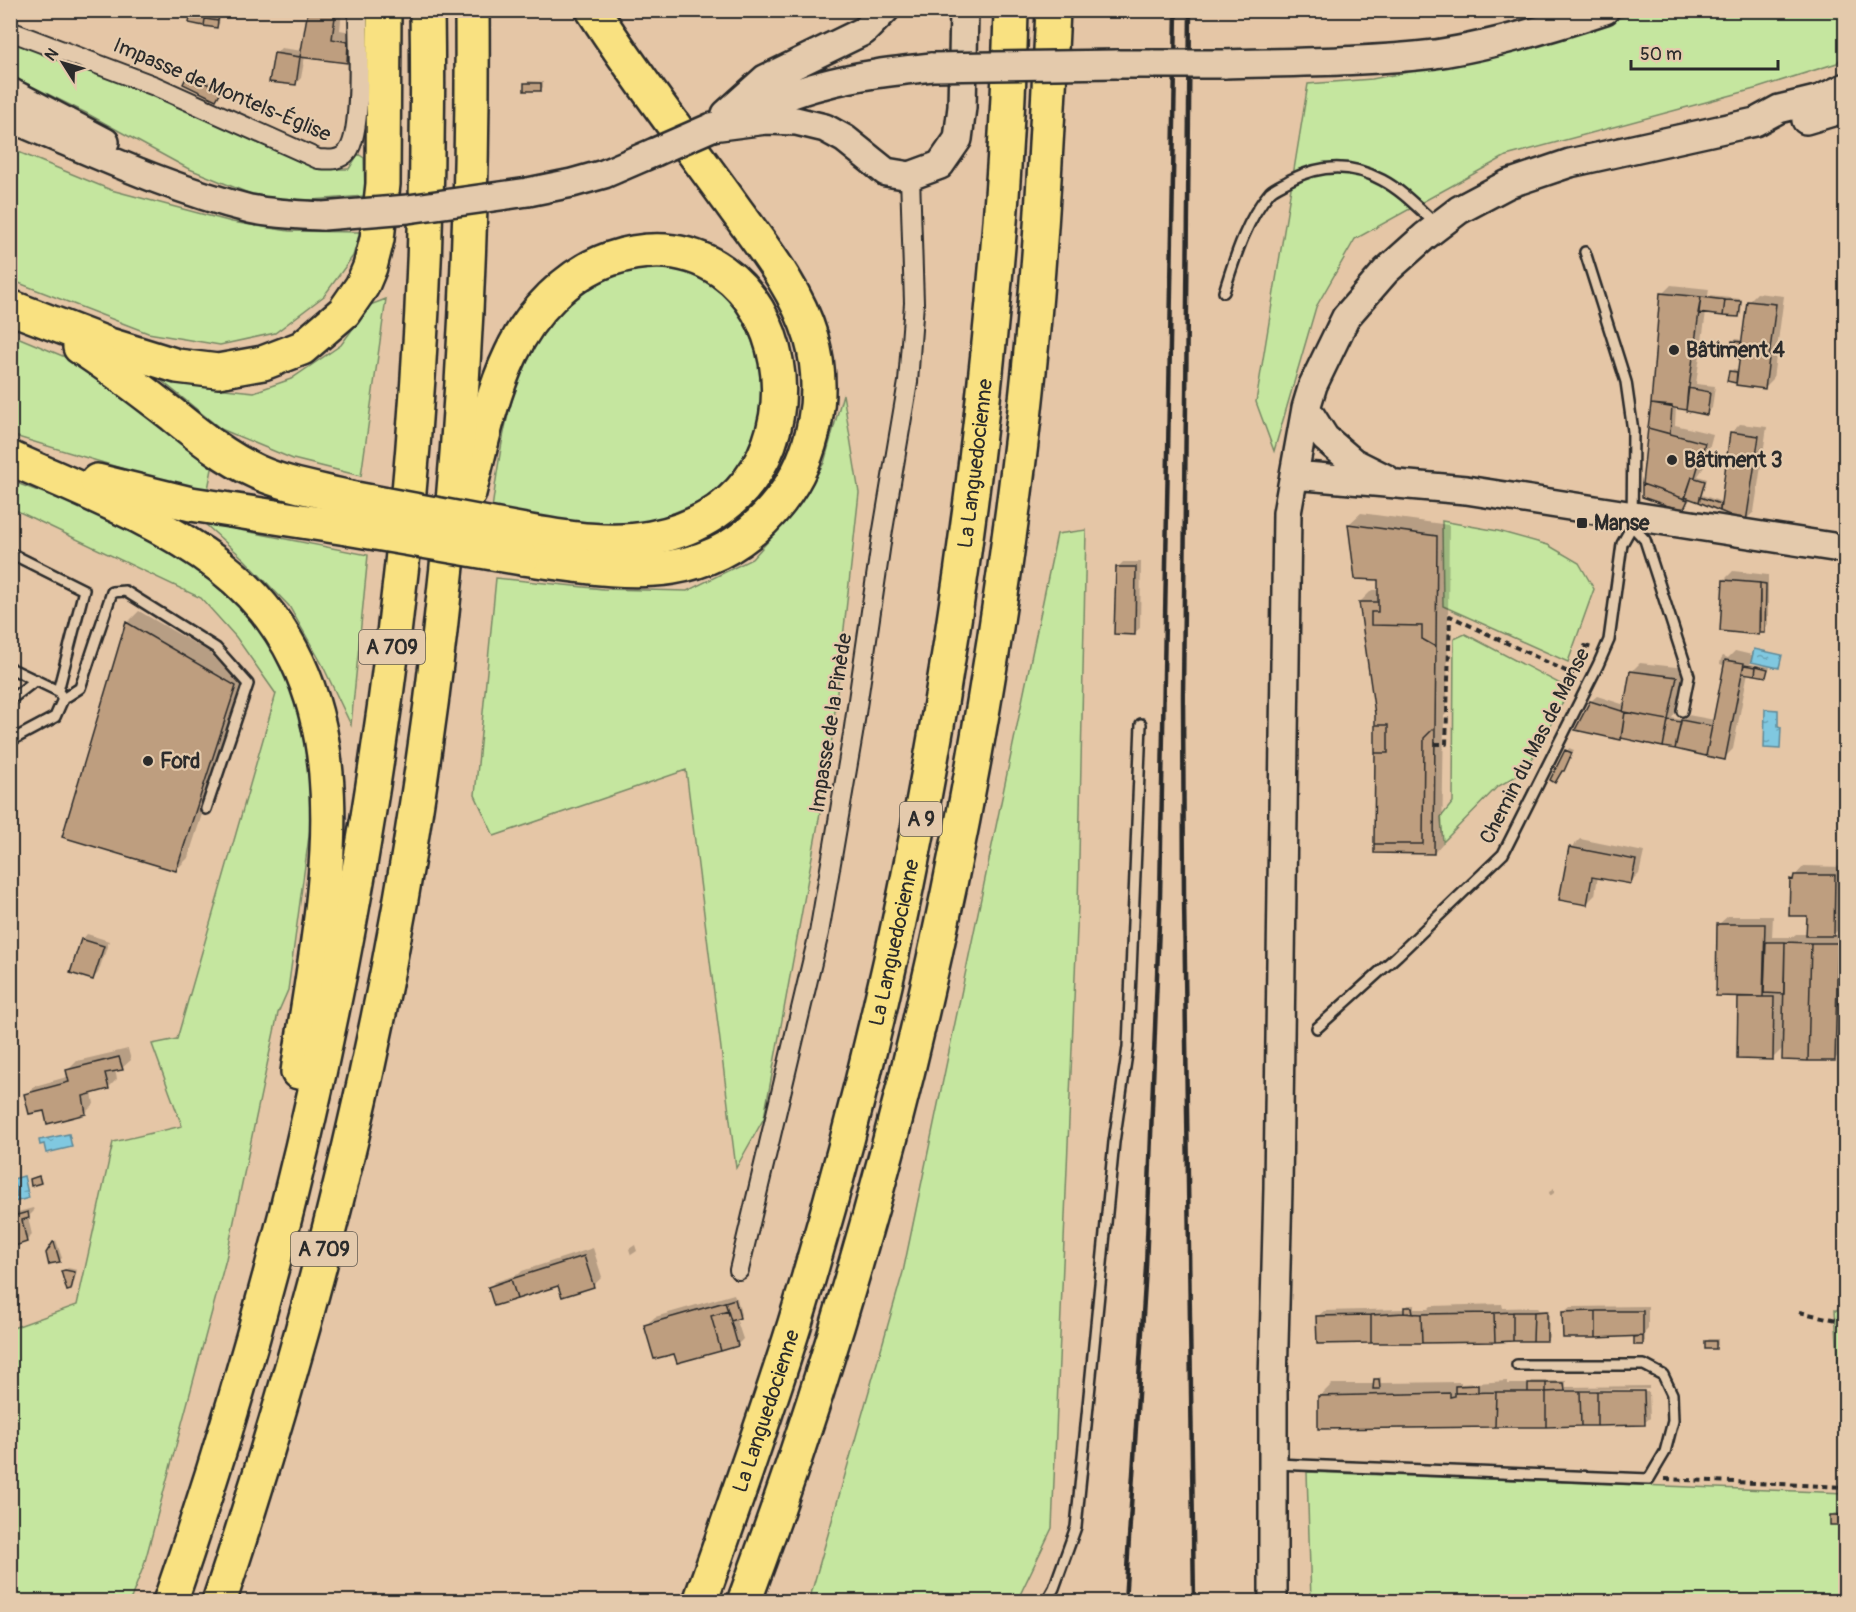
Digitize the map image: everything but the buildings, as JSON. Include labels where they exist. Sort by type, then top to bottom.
[{"type":"highway","points":[[16,309],[109,345],[177,366],[218,371],[263,363],[302,348],[344,312],[362,286],[370,267],[377,239],[382,184],[384,10]]},
{"type":"highway","name":"A 709","points":[[170,1602],[233,1408],[301,1151],[339,976],[376,762],[395,619],[413,434],[422,289],[427,10]]},
{"type":"highway","name":"A 709","points":[[219,1602],[294,1359],[334,1212],[385,977],[419,792],[444,593],[456,468],[469,278],[472,10]]},
{"type":"highway","points":[[15,460],[191,504],[348,513],[524,544],[619,571],[676,567],[713,554],[756,525],[788,491],[807,452],[815,418],[818,386],[816,357],[807,325],[790,291],[761,244],[592,10]]},
{"type":"highway","name":"La Languedocienne","points":[[700,1602],[773,1390],[832,1193],[878,1019],[919,828],[959,594],[985,384],[1001,207],[1011,10]]},
{"type":"highway","name":"La Languedocienne","points":[[744,1602],[808,1418],[851,1279],[908,1070],[957,848],[995,634],[1023,433],[1042,216],[1053,10]]},
{"type":"highway","points":[[444,593],[492,405],[511,352],[538,311],[578,275],[606,261],[636,252],[679,253],[704,262],[728,276],[749,300],[766,325],[776,354],[778,370],[779,403],[773,434],[768,449],[750,479],[727,504],[701,521],[670,534],[613,542],[524,544]]},
{"type":"highway","points":[[16,309],[112,367],[208,443],[230,457],[257,472],[286,482],[348,513]]},
{"type":"highway","points":[[15,460],[152,525],[191,546],[235,578],[261,606],[288,645],[308,687],[324,745],[328,786],[327,854],[316,955],[270,1273]]},
{"type":"street","name":"Impasse de Montels-Église","points":[[10,31],[155,86],[318,159],[331,160],[343,156],[350,149],[355,138],[358,10]]},
{"type":"street","points":[[712,127],[765,79],[864,32],[885,10]]},
{"type":"street","points":[[712,127],[766,120],[796,121],[825,128],[845,139],[885,172],[910,176],[940,165],[958,139],[963,107],[964,10]]},
{"type":"street","points":[[10,118],[180,189],[252,209],[323,216],[408,209],[528,192],[572,183],[604,174],[788,96],[822,85],[887,72],[932,67],[1367,60],[1437,53],[1510,38],[1605,10]]},
{"type":"street","points":[[1273,1602],[1287,513],[1306,408],[1313,385],[1346,317],[1386,271],[1438,225],[1459,210],[1508,184],[1570,163],[1755,122],[1779,109],[1820,99],[1845,87]]},
{"type":"street","points":[[10,92],[210,197]]},
{"type":"street","points":[[1755,122],[1783,125],[1830,114],[1845,108]]},
{"type":"street","name":"Impasse de la Pinède","points":[[739,1270],[819,933],[853,734],[882,536],[908,382],[915,303],[910,176]]},
{"type":"street","points":[[1306,408],[1324,438],[1353,462],[1396,483]]},
{"type":"street","points":[[1294,475],[1466,490],[1632,520],[1845,549]]},
{"type":"lane","points":[[1224,292],[1240,242],[1271,190],[1306,172],[1335,167],[1358,170],[1405,196],[1438,225]]},
{"type":"lane","points":[[1585,252],[1626,382],[1633,431],[1632,520],[1645,540],[1689,676],[1682,711]]},
{"type":"lane","name":"Chemin du Mas de Manse","points":[[1317,1028],[1398,955],[1503,854],[1609,639],[1622,543],[1632,520]]},
{"type":"lane","points":[[10,553],[84,590],[55,717],[10,741]]},
{"type":"lane","points":[[60,695],[80,687],[112,592],[125,591],[216,648],[248,684],[206,809]]},
{"type":"lane","points":[[10,668],[60,695]]},
{"type":"lane","points":[[10,700],[36,680]]},
{"type":"lane","points":[[1046,1602],[1054,1588],[1076,1527],[1114,1142],[1128,1047],[1141,724]]},
{"type":"lane","points":[[1273,1464],[1649,1479],[1665,1452],[1673,1421],[1672,1394],[1663,1375],[1644,1365],[1517,1365]]},
{"type":"path","points":[[1435,744],[1446,744],[1450,616],[1572,674],[1585,646],[1604,651]]},
{"type":"path","points":[[1798,1312],[1845,1322]]},
{"type":"path","points":[[1649,1479],[1845,1487]]},
{"type":"green space","points":[[1641,11],[1845,11],[1845,52],[1837,63],[1758,88],[1506,156],[1355,239],[1316,307],[1274,451],[1256,402],[1308,84],[1372,79],[1504,54]]},
{"type":"green space","points":[[10,39],[199,112],[252,140],[324,169],[349,169],[358,154],[364,158],[365,196],[312,200],[258,197],[187,168],[86,113],[11,76]]},
{"type":"green space","points":[[11,149],[111,190],[232,222],[289,231],[360,232],[353,256],[324,296],[275,333],[220,345],[148,333],[11,280]]},
{"type":"green space","points":[[666,268],[690,273],[705,281],[728,299],[744,320],[763,371],[763,399],[758,427],[746,454],[730,479],[707,499],[637,528],[596,531],[492,509],[501,447],[517,384],[529,355],[545,329],[566,306],[592,287],[629,271]]},
{"type":"green space","points":[[386,299],[361,476],[293,459],[221,429],[152,373],[205,387],[254,392],[291,379],[341,345],[370,305]]},
{"type":"green space","points":[[10,334],[101,372],[213,464],[207,494],[11,435]]},
{"type":"green space","points":[[843,394],[859,493],[829,764],[764,1118],[736,1168],[686,770],[494,836],[475,795],[496,578],[603,589],[687,591],[752,559],[791,516],[824,463]]},
{"type":"green space","points":[[11,481],[111,518],[155,541],[230,591],[265,638],[290,682],[304,720],[312,814],[288,990],[278,1013],[226,1259],[144,1565],[130,1601],[11,1601],[10,1329],[77,1305],[113,1142],[182,1126],[152,1044],[177,1039],[276,694],[236,637],[201,598],[11,508]]},
{"type":"green space","points":[[1442,521],[1498,531],[1548,545],[1579,563],[1594,589],[1568,662],[1443,606]]},
{"type":"green space","points":[[204,523],[368,555],[351,725],[322,664],[289,606],[244,559]]},
{"type":"green space","points":[[1086,530],[1078,904],[1052,1528],[1017,1601],[809,1601],[903,1272],[1057,534]]},
{"type":"green space","points":[[1465,634],[1570,689],[1525,771],[1497,787],[1443,842],[1441,817],[1453,802],[1454,639]]},
{"type":"green space","points":[[1835,1310],[1845,1310],[1845,1470]]},
{"type":"green space","points":[[1307,1472],[1845,1493],[1845,1601],[1311,1601]]},
{"type":"water","points":[[1754,649],[1782,655],[1779,668],[1751,662]]},
{"type":"water","points":[[1765,709],[1778,710],[1778,726],[1781,727],[1780,749],[1764,748]]},
{"type":"water","points":[[69,1134],[72,1147],[46,1153],[44,1144],[40,1145],[39,1140]]},
{"type":"water","points":[[24,1176],[29,1198],[14,1202],[13,1198],[17,1196],[13,1179]]},
{"type":"railway","points":[[1125,1602],[1146,1267],[1160,897],[1176,10]]},
{"type":"railway","points":[[1190,10],[1183,696],[1194,1602]]},
{"type":"place","name":"Bâtiment 4","points":[[1674,350]]},
{"type":"place","name":"Bâtiment 3","points":[[1672,460]]},
{"type":"place","name":"Manse","points":[[1582,523]]},
{"type":"place","name":"Ford","points":[[148,761]]}]
